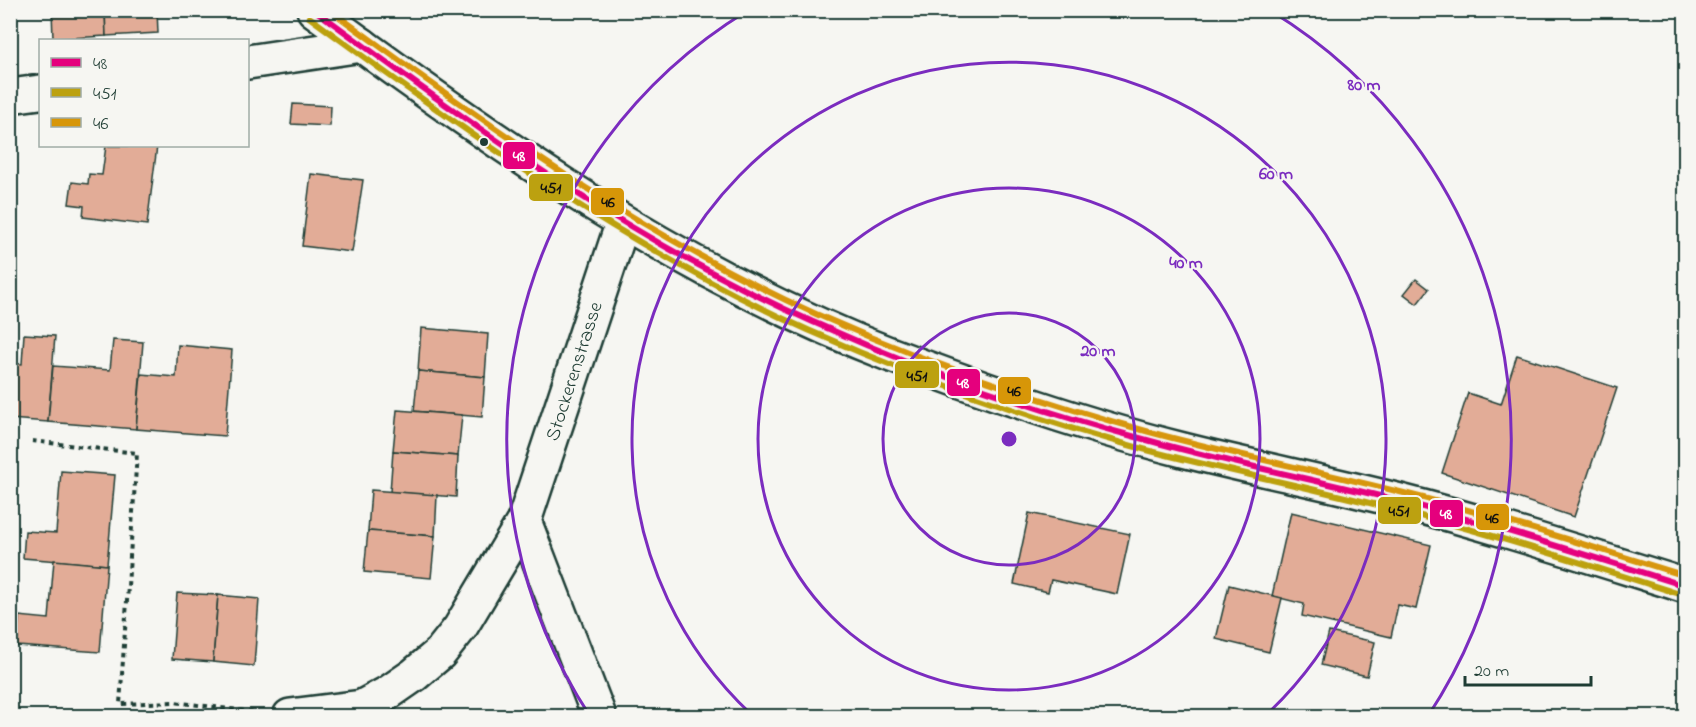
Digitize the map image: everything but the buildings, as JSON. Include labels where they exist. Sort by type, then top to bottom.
[{"type":"main road","points":[[314,10],[497,142],[623,222],[680,256],[820,325],[993,393],[1099,427],[1182,450],[1387,498],[1511,531],[1686,586]]},
{"type":"main road","points":[[249,62],[362,45]]},
{"type":"main road","points":[[10,96],[39,92]]},
{"type":"main road","name":"Stockerenstrasse","points":[[277,715],[362,707],[414,675],[440,653],[460,628],[524,520],[623,222]]},
{"type":"main road","points":[[524,520],[599,717]]},
{"type":"path","points":[[32,441],[137,453],[120,704],[174,702],[277,715]]},
{"type":"transit line","name":"48","points":[[315,10],[494,139],[618,219],[746,290],[853,340],[977,388],[1062,416],[1209,456],[1433,510],[1686,586]]},
{"type":"transit line","name":"46","points":[[330,10],[505,135],[626,213],[751,283],[856,331],[1020,393],[1104,419],[1436,501],[1686,576]]},
{"type":"transit line","name":"451","points":[[309,17],[489,146],[613,226],[741,298],[849,348],[973,396],[1100,437],[1430,518],[1683,595]]}]
